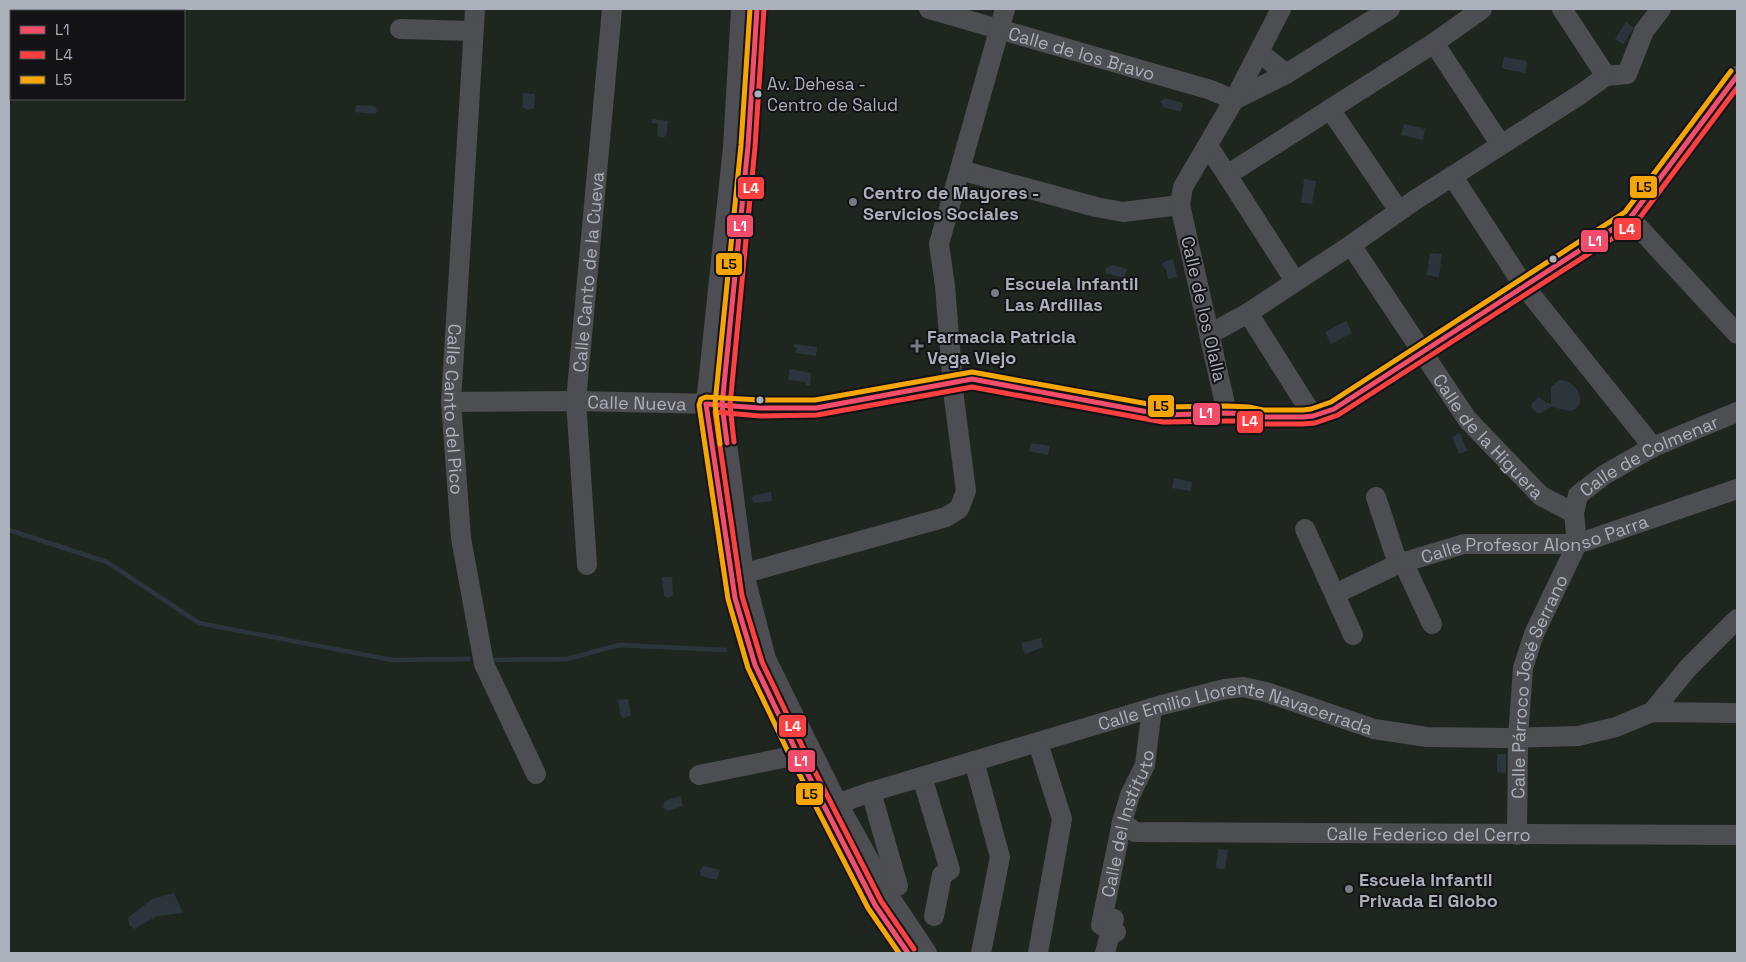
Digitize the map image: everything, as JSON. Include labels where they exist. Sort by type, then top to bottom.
[{"type":"street","name":"Calle Canto del Pico","points":[[475,9],[451,402],[461,538],[484,664],[536,774]]},
{"type":"street","name":"Calle Canto de la Cueva","points":[[587,565],[576,401],[612,9]]},
{"type":"street","points":[[741,9],[714,404],[737,576],[766,660],[804,753],[832,808],[875,905],[908,953]]},
{"type":"street","points":[[714,404],[748,146],[758,9]]},
{"type":"street","name":"Calle de los Bravo","points":[[929,9],[1211,90],[1234,100]]},
{"type":"street","points":[[737,576],[946,517],[959,509],[966,491],[939,244],[1005,9]]},
{"type":"street","points":[[960,170],[1096,207],[1124,212],[1180,205],[1183,187],[1234,100],[1281,9]]},
{"type":"street","points":[[1234,100],[1286,74],[1390,9]]},
{"type":"street","points":[[1227,175],[1434,44],[1482,9]]},
{"type":"street","points":[[1562,9],[1606,76]]},
{"type":"street","points":[[1210,334],[1248,313],[1399,211],[1606,76],[1627,74],[1644,31],[1661,9]]},
{"type":"street","points":[[400,29],[474,31]]},
{"type":"street","points":[[1434,44],[1501,145]]},
{"type":"street","points":[[1259,52],[1286,74]]},
{"type":"street","name":"Calle Nueva","points":[[451,402],[576,401],[714,404],[760,408],[816,408],[972,379],[1164,415],[1227,413],[1248,414],[1262,418],[1313,416],[1334,409],[1630,218],[1737,76]]},
{"type":"street","points":[[1330,109],[1399,211]]},
{"type":"street","points":[[1208,146],[1295,281]]},
{"type":"street","points":[[1453,177],[1524,286],[1653,447]]},
{"type":"street","name":"Calle de los Olalla","points":[[1180,205],[1227,413]]},
{"type":"street","points":[[1630,218],[1737,334]]},
{"type":"street","name":"Calle de la Higuera","points":[[1351,245],[1467,419],[1541,496],[1574,513]]},
{"type":"street","points":[[1248,313],[1313,416]]},
{"type":"street","name":"Calle de Colmenar","points":[[1574,513],[1578,495],[1604,475],[1653,447],[1737,412]]},
{"type":"street","name":"Calle Profesor Alonso Parra","points":[[1335,594],[1401,563],[1464,544],[1577,544],[1737,489]]},
{"type":"street","points":[[1376,497],[1401,563],[1432,624]]},
{"type":"street","points":[[1574,513],[1577,544]]},
{"type":"street","points":[[1305,529],[1353,635]]},
{"type":"street","name":"Calle Párroco José Serrano","points":[[1517,835],[1518,738],[1523,668],[1534,634],[1577,544]]},
{"type":"street","points":[[1652,712],[1688,668],[1737,619]]},
{"type":"street","name":"Calle Emilio Llorente Navacerrada","points":[[832,808],[871,792],[1152,708],[1225,689],[1243,687],[1266,692],[1374,729],[1427,737],[1518,738],[1578,736],[1616,727],[1652,712]]},
{"type":"street","name":"Calle del Instituto","points":[[1105,953],[1113,932],[1101,925],[1129,827],[1130,795],[1145,765],[1152,708]]},
{"type":"street","points":[[1652,712],[1737,713]]},
{"type":"street","points":[[1038,743],[1062,819],[1038,953]]},
{"type":"street","points":[[699,775],[804,753]]},
{"type":"street","points":[[974,761],[1000,857],[981,953]]},
{"type":"street","points":[[922,777],[950,870],[942,875],[934,916]]},
{"type":"street","points":[[871,792],[898,886]]},
{"type":"street","points":[[832,808],[927,953]]},
{"type":"street","name":"Calle Federico del Cerro","points":[[1129,827],[1517,835],[1737,835]]},
{"type":"shaded area","points":[[9,9],[1737,9],[1737,953],[9,953]]},
{"type":"shaded area","points":[[1626,22],[1634,28],[1623,44],[1615,39]]},
{"type":"shaded area","points":[[1504,57],[1527,61],[1526,73],[1504,69],[1502,67]]},
{"type":"shaded area","points":[[523,93],[535,94],[534,108],[528,110],[522,107]]},
{"type":"shaded area","points":[[1165,98],[1183,103],[1181,112],[1162,107],[1163,105],[1160,102]]},
{"type":"shaded area","points":[[356,105],[375,106],[377,111],[375,114],[355,112]]},
{"type":"shaded area","points":[[652,119],[668,121],[666,136],[662,138],[657,135],[658,124],[652,123]]},
{"type":"shaded area","points":[[1404,124],[1425,129],[1423,140],[1401,135]]},
{"type":"shaded area","points":[[1304,179],[1316,181],[1312,204],[1301,203]]},
{"type":"shaded area","points":[[1430,253],[1442,254],[1439,277],[1427,275]]},
{"type":"shaded area","points":[[1173,259],[1177,277],[1168,279],[1166,269],[1162,264]]},
{"type":"shaded area","points":[[1112,265],[1127,269],[1124,278],[1105,273],[1106,268]]},
{"type":"shaded area","points":[[1346,321],[1352,333],[1331,344],[1325,332]]},
{"type":"shaded area","points":[[794,344],[817,347],[816,356],[796,353],[797,348],[794,347]]},
{"type":"shaded area","points":[[790,369],[811,373],[810,386],[806,385],[806,382],[788,380]]},
{"type":"shaded area","points":[[1559,380],[1570,383],[1575,387],[1580,397],[1580,403],[1571,411],[1551,407],[1541,413],[1537,413],[1531,407],[1532,403],[1539,397],[1547,403],[1551,403],[1551,387]]},
{"type":"shaded area","points":[[1460,433],[1466,448],[1469,450],[1459,454],[1452,437]]},
{"type":"shaded area","points":[[1031,443],[1050,446],[1048,455],[1029,451]]},
{"type":"shaded area","points":[[1174,478],[1192,482],[1191,491],[1172,488]]},
{"type":"shaded area","points":[[771,492],[772,501],[755,503],[751,499],[754,495]]},
{"type":"shaded area","points":[[662,577],[672,577],[673,595],[669,598],[664,596]]},
{"type":"shaded area","points":[[1041,638],[1043,647],[1025,654],[1021,643]]},
{"type":"shaded area","points":[[628,699],[631,715],[625,718],[621,716],[618,700]]},
{"type":"shaded area","points":[[1497,754],[1506,754],[1506,773],[1497,772]]},
{"type":"shaded area","points":[[680,796],[683,806],[667,811],[663,807],[665,801]]},
{"type":"shaded area","points":[[1218,849],[1228,850],[1225,869],[1216,868]]},
{"type":"shaded area","points":[[704,866],[720,870],[717,880],[701,876],[700,870]]},
{"type":"shaded area","points":[[174,893],[183,913],[157,916],[134,929],[129,925],[128,918],[152,899]]},
{"type":"waterway","points":[[9,530],[107,562],[199,623],[392,660],[469,659]]},
{"type":"waterway","points":[[495,660],[567,659],[619,645],[725,650]]},
{"type":"transit line","name":"L5","points":[[720,444],[715,404],[741,145],[750,9]]},
{"type":"transit line","name":"L1","points":[[727,443],[722,405],[748,146],[757,9]]},
{"type":"transit line","name":"L4","points":[[734,442],[730,405],[755,147],[764,9]]},
{"type":"transit line","name":"L5","points":[[899,953],[868,908],[791,758],[748,668],[728,599],[699,405],[701,399],[706,397],[760,400],[815,400],[972,372],[1165,407],[1227,406],[1263,410],[1311,409],[1331,402],[1625,212],[1731,71]]},
{"type":"transit line","name":"L1","points":[[908,953],[875,905],[798,755],[755,665],[735,598],[706,404],[760,408],[816,408],[972,379],[1164,415],[1227,413],[1262,417],[1313,416],[1334,409],[1630,218],[1737,76]]},
{"type":"transit line","name":"L4","points":[[914,949],[881,901],[805,752],[762,662],[742,596],[715,412],[760,416],[817,415],[972,387],[1163,422],[1247,421],[1262,424],[1315,423],[1338,415],[1635,224],[1737,88]]},
{"type":"place","name":"Av. Dehesa - Centro de Salud","points":[[758,94]]},
{"type":"place","name":"Centro de Mayores - Servicios Sociales","points":[[853,202]]},
{"type":"place","name":"Escuela Infantil Las Ardillas","points":[[995,293]]},
{"type":"place","name":"Farmacia Patricia Vega Viejo","points":[[917,346]]},
{"type":"place","name":"Escuela Infantil Privada El Globo","points":[[1349,889]]}]
